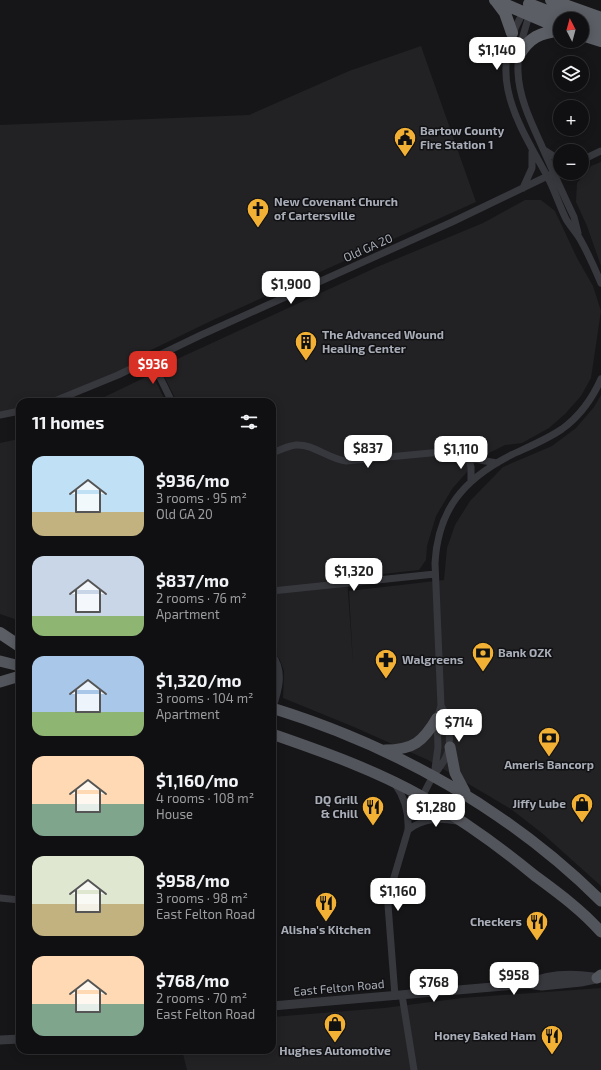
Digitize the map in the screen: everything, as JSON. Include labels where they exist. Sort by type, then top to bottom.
[{"type":"highway","points":[[495,0],[529,5],[553,14]]},
{"type":"highway","points":[[495,0],[505,13],[512,33]]},
{"type":"highway","points":[[551,0],[601,18]]},
{"type":"highway","points":[[529,5],[553,23]]},
{"type":"highway","points":[[589,26],[601,30]]},
{"type":"highway","points":[[519,55],[527,44],[538,35],[545,32],[553,31]]},
{"type":"highway","points":[[589,38],[601,42]]},
{"type":"highway","points":[[0,633],[16,643]]},
{"type":"main road","points":[[0,640],[16,644]]},
{"type":"main road","points":[[0,661],[16,665]]},
{"type":"main road","points":[[0,682],[16,677]]},
{"type":"main road","points":[[276,710],[336,730],[382,750],[434,776],[468,796],[542,849],[601,901]]},
{"type":"main road","points":[[382,750],[404,749],[411,746],[424,738],[437,718]]},
{"type":"main road","points":[[276,735],[325,752],[394,782],[462,821],[561,895],[595,924],[601,932]]},
{"type":"main road","points":[[450,746],[454,773],[460,786],[468,796]]},
{"type":"street","points":[[529,5],[516,24],[512,33],[507,55],[507,85],[513,110],[532,148],[553,172]]},
{"type":"street","points":[[529,5],[519,55],[518,72],[521,94],[528,116],[553,171]]},
{"type":"street","points":[[522,188],[532,168],[532,148]]},
{"type":"street","points":[[542,148],[553,156]]},
{"type":"street","points":[[589,157],[601,151]]},
{"type":"street","name":"Old GA 20","points":[[62,398],[96,385],[452,222],[553,173]]},
{"type":"street","points":[[556,180],[567,220],[580,239],[601,283]]},
{"type":"street","points":[[151,359],[170,398]]},
{"type":"street","points":[[434,776],[438,747],[437,718],[441,706],[435,574],[436,551],[444,519],[455,500],[471,480],[497,463],[544,440],[563,428],[587,404],[601,380]]},
{"type":"street","points":[[0,415],[16,412]]},
{"type":"street","points":[[276,452],[288,447],[301,445],[314,449],[335,459],[346,461],[444,451],[458,452],[481,461],[497,463]]},
{"type":"street","points":[[468,457],[471,467],[471,480]]},
{"type":"street","points":[[276,591],[435,574]]},
{"type":"street","points":[[276,661],[280,676],[276,695]]},
{"type":"street","points":[[422,797],[446,759],[450,746],[448,718],[441,706]]},
{"type":"street","points":[[394,782],[402,794],[408,810],[408,830],[390,891],[388,905],[398,995],[414,1070]]},
{"type":"street","points":[[408,830],[419,822],[427,820],[438,819],[462,821]]},
{"type":"street","points":[[0,898],[16,900]]},
{"type":"street","name":"East Felton Road","points":[[276,1006],[528,984],[540,978],[575,975],[600,977]]},
{"type":"street","points":[[0,1040],[16,1039]]},
{"type":"shaded area","points":[[421,46],[476,202],[213,320],[147,352],[118,375],[58,398],[16,398],[16,414],[0,416],[0,125],[249,115],[349,71]]},
{"type":"shaded area","points":[[601,162],[601,266],[587,226],[576,202],[577,183],[579,180],[589,180],[589,168]]},
{"type":"shaded area","points":[[525,200],[541,200],[555,211],[577,258],[593,286],[601,311],[591,378],[581,396],[565,414],[549,428],[522,443],[505,445],[481,457],[466,473],[452,489],[436,516],[427,546],[426,560],[419,570],[347,578],[353,663],[349,591],[444,580],[447,548],[455,525],[470,501],[503,467],[552,446],[576,428],[594,407],[601,395],[601,886],[543,834],[511,809],[428,760],[354,727],[283,698],[284,671],[276,654],[276,398],[175,398],[161,370],[162,366],[377,267],[483,223]]},
{"type":"shaded area","points":[[152,374],[164,398],[102,398]]},
{"type":"shaded area","points":[[16,439],[16,620],[0,614],[0,443]]},
{"type":"shaded area","points":[[601,988],[601,1070],[187,1070],[183,1054],[276,1054],[276,1017],[384,1008],[462,998]]},
{"type":"place","name":"Bartow County Fire Station 1","points":[[405,158]]},
{"type":"place","name":"New Covenant Church of Cartersville","points":[[258,228]]},
{"type":"place","name":"The Advanced Wound Healing Center","points":[[306,362]]},
{"type":"place","name":"Bank OZK","points":[[483,672]]},
{"type":"place","name":"Walgreens","points":[[386,680]]},
{"type":"place","name":"Ameris Bancorp","points":[[549,758]]},
{"type":"place","name":"Jiffy Lube","points":[[582,824]]},
{"type":"place","name":"DQ Grill & Chill","points":[[373,826]]},
{"type":"place","name":"Alisha's Kitchen","points":[[326,922]]},
{"type":"place","name":"Checkers","points":[[537,942]]},
{"type":"place","name":"Hughes Automotive","points":[[335,1044]]},
{"type":"place","name":"Honey Baked Ham","points":[[552,1056]]}]
